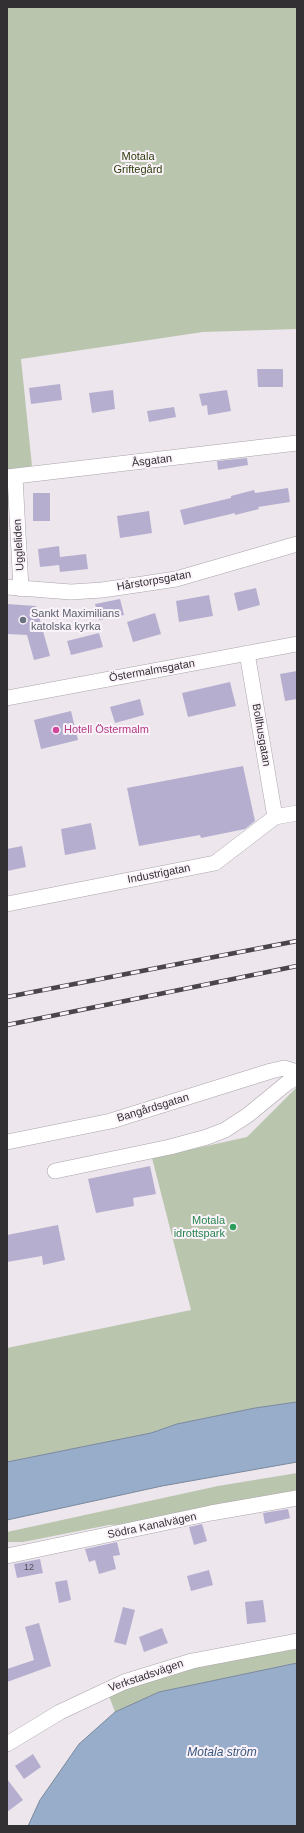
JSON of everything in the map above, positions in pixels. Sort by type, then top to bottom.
[{"type":"street","name":"Åsgatan","points":[[11,477],[297,443]]},
{"type":"street","name":"Uggleliden","points":[[11,477],[14,588]]},
{"type":"street","name":"Hårstorpsgatan","points":[[14,588],[71,592],[102,590],[176,579],[297,544]]},
{"type":"street","name":"Östermalmsgatan","points":[[7,698],[297,644]]},
{"type":"street","name":"Bollhusgatan","points":[[247,653],[275,817]]},
{"type":"street","name":"Industrigatan","points":[[7,904],[215,863],[275,817],[297,813]]},
{"type":"street","name":"Bangårdsgatan","points":[[7,1142],[111,1121],[271,1071],[284,1068],[297,1072]]},
{"type":"street","points":[[55,1171],[170,1147],[207,1137],[225,1130],[248,1116],[287,1083],[297,1077]]},
{"type":"street","name":"Södra Kanalvägen","points":[[7,1556],[211,1513],[297,1498]]},
{"type":"street","name":"Verkstadsvägen","points":[[7,1744],[60,1712],[124,1682],[192,1661],[297,1641]]},
{"type":"green space","name":"Motala Griftegård","points":[[7,7],[297,7],[297,329],[203,332],[21,359],[33,476],[7,478]]},
{"type":"green space","points":[[297,1087],[297,1402],[255,1408],[177,1424],[151,1433],[7,1462],[7,1348],[191,1310],[152,1158],[247,1137]]},
{"type":"green space","points":[[297,1473],[297,1495],[142,1524],[109,1525],[23,1542],[7,1542],[7,1532],[218,1486]]},
{"type":"green space","points":[[297,1649],[297,1663],[159,1692],[115,1712],[109,1696],[152,1679],[206,1664]]},
{"type":"water","points":[[297,1402],[297,1462],[162,1486],[7,1520],[7,1462],[151,1433],[177,1424],[255,1408]]},
{"type":"water","name":"Motala ström","points":[[297,1663],[297,1826],[28,1826],[40,1800],[79,1744],[115,1712],[159,1692]]},
{"type":"building","points":[[257,369],[283,369],[283,387],[258,387]]},
{"type":"building","points":[[60,384],[62,400],[31,404],[29,388]]},
{"type":"building","points":[[113,390],[115,409],[92,413],[89,393]]},
{"type":"building","points":[[227,390],[231,411],[208,415],[207,405],[202,406],[199,394]]},
{"type":"building","points":[[174,407],[176,417],[149,422],[147,411]]},
{"type":"building","points":[[247,458],[248,465],[218,470],[217,461]]},
{"type":"building","points":[[288,488],[290,502],[258,507],[259,509],[235,515],[235,513],[184,525],[180,510],[231,498],[231,496],[254,490],[255,493]]},
{"type":"building","points":[[33,493],[50,493],[50,521],[33,521]]},
{"type":"building","points":[[149,511],[152,533],[120,538],[117,516]]},
{"type":"building","points":[[59,546],[60,557],[86,554],[88,569],[60,572],[59,565],[40,567],[38,549]]},
{"type":"building","points":[[256,588],[260,605],[238,611],[234,593]]},
{"type":"building","points":[[209,595],[213,616],[179,622],[176,601]]},
{"type":"building","points":[[120,599],[124,615],[99,620],[95,604]]},
{"type":"building","name":"Sankt Maximilians katolska kyrka","points":[[7,604],[36,606],[50,656],[34,660],[27,635],[7,634]]},
{"type":"building","points":[[155,613],[161,634],[133,642],[127,622]]},
{"type":"building","points":[[99,633],[103,647],[71,655],[67,641]]},
{"type":"building","points":[[297,671],[297,699],[285,701],[280,674]]},
{"type":"building","points":[[230,682],[236,706],[188,717],[182,693]]},
{"type":"building","points":[[140,699],[144,715],[115,723],[110,707]]},
{"type":"building","name":"Hotell Östermalm","points":[[71,711],[78,740],[41,749],[34,720]]},
{"type":"building","points":[[243,766],[255,821],[245,829],[201,838],[200,835],[139,846],[127,788]]},
{"type":"building","points":[[91,823],[96,849],[65,855],[61,829]]},
{"type":"building","points":[[22,846],[26,867],[7,871],[7,849]]},
{"type":"building","points":[[150,1166],[156,1194],[133,1198],[134,1206],[96,1213],[88,1179]]},
{"type":"building","points":[[58,1225],[65,1260],[43,1265],[42,1256],[7,1262],[7,1235]]},
{"type":"building","points":[[288,1509],[290,1518],[265,1524],[263,1513]]},
{"type":"building","points":[[202,1524],[207,1541],[194,1545],[189,1527]]},
{"type":"building","points":[[117,1542],[120,1555],[113,1556],[116,1569],[99,1574],[95,1560],[89,1562],[85,1549]]},
{"type":"building","points":[[40,1559],[43,1573],[17,1578],[14,1564]]},
{"type":"building","points":[[209,1570],[213,1585],[191,1591],[187,1576]]},
{"type":"building","points":[[67,1580],[71,1600],[59,1603],[55,1582]]},
{"type":"building","points":[[263,1600],[266,1622],[247,1624],[245,1602]]},
{"type":"building","points":[[123,1607],[135,1610],[126,1645],[114,1642]]},
{"type":"building","points":[[39,1623],[51,1666],[7,1682],[7,1669],[34,1660],[25,1627]]},
{"type":"building","points":[[162,1628],[168,1643],[144,1652],[139,1637]]},
{"type":"building","points":[[33,1754],[41,1767],[24,1779],[15,1766]]},
{"type":"building","points":[[7,1779],[23,1800],[7,1812]]},
{"type":"railway","points":[[7,997],[297,941]]},
{"type":"railway","points":[[7,1025],[297,966]]},
{"type":"place","name":"Sankt Maximilians katolska kyrka","points":[[23,620]]},
{"type":"place","name":"Hotell Östermalm","points":[[56,730]]},
{"type":"place","name":"Motala idrottspark","points":[[233,1227]]}]
